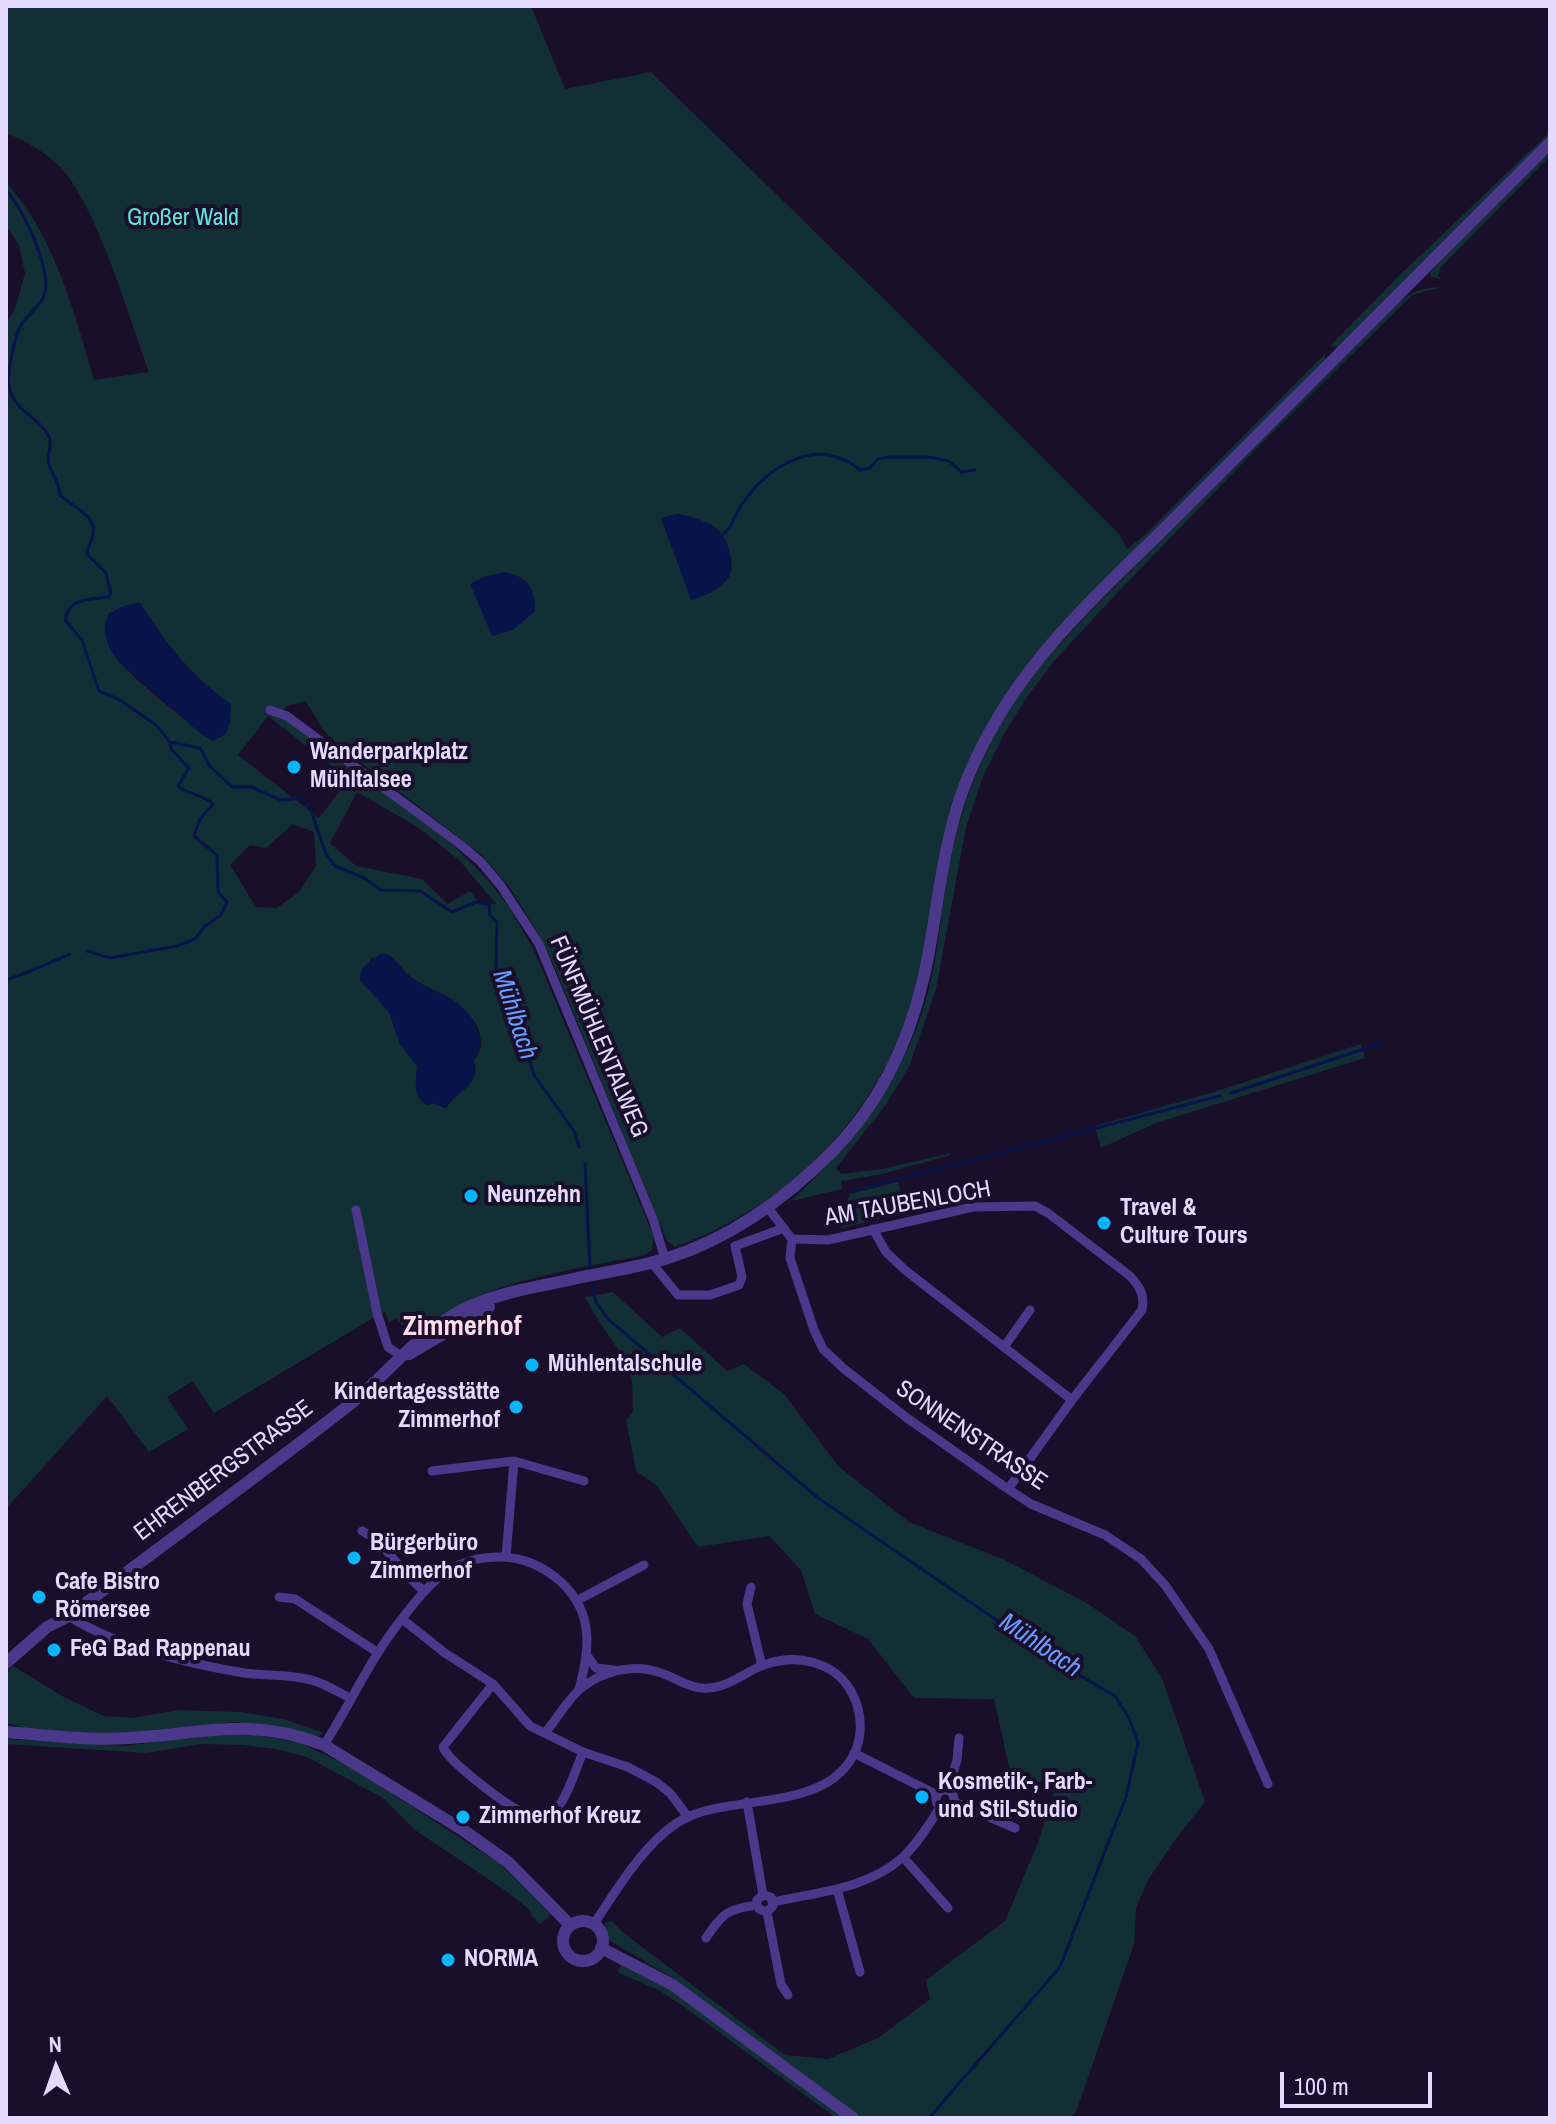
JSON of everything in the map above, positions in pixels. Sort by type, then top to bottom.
[{"type":"street","name":"EHRENBERGSTRASSE","points":[[6,1663],[47,1627],[69,1616],[261,1473],[362,1394],[416,1341],[440,1324],[465,1309],[494,1298],[665,1259],[701,1246],[768,1208],[827,1157],[848,1135],[893,1068],[924,978],[940,874],[961,798],[998,717],[1034,665],[1211,482],[1550,143]]},
{"type":"street","name":"FÜNFMÜHLENTALWEG","points":[[270,710],[287,716],[418,812],[481,862],[501,886],[539,944],[653,1219],[665,1259]]},
{"type":"street","name":"AM TAUBENLOCH","points":[[792,1239],[828,1240],[973,1207],[1035,1206],[1130,1276],[1144,1300],[1142,1310],[1008,1489]]},
{"type":"street","name":"SONNENSTRASSE","points":[[768,1208],[792,1239],[790,1258],[814,1330],[823,1349],[843,1368],[907,1418],[1031,1504],[1105,1535],[1141,1559],[1165,1585],[1209,1649],[1268,1784]]},
{"type":"street","points":[[356,1210],[388,1347],[403,1357]]},
{"type":"street","points":[[651,1262],[678,1295],[710,1295],[739,1285],[742,1277],[735,1246],[784,1228]]},
{"type":"street","points":[[873,1229],[886,1252],[905,1270],[1072,1400]]},
{"type":"street","points":[[1004,1347],[1030,1310]]},
{"type":"street","points":[[506,1557],[514,1461]]},
{"type":"street","points":[[432,1471],[514,1461],[584,1481]]},
{"type":"street","points":[[362,1531],[371,1536],[423,1590]]},
{"type":"street","points":[[324,1745],[377,1652],[423,1590],[445,1572],[467,1560],[506,1557],[544,1568],[578,1600],[586,1625],[588,1657],[579,1689],[545,1733]]},
{"type":"street","points":[[578,1600],[644,1565]]},
{"type":"street","points":[[751,1587],[747,1604],[762,1666]]},
{"type":"street","points":[[279,1597],[295,1599],[377,1652]]},
{"type":"street","points":[[69,1616],[93,1629],[200,1665],[254,1675],[311,1680],[350,1698]]},
{"type":"street","points":[[402,1619],[445,1653],[493,1684],[530,1726],[656,1782],[670,1793],[688,1817]]},
{"type":"street","points":[[588,1657],[596,1668],[644,1669],[705,1689],[719,1687],[782,1660],[810,1661],[829,1668],[843,1681],[855,1699],[860,1721],[854,1753],[837,1775],[802,1794],[747,1802],[688,1817],[654,1842],[594,1924]]},
{"type":"street","points":[[579,1689],[614,1670]]},
{"type":"street","points":[[493,1684],[443,1747],[447,1756],[489,1790],[524,1813],[544,1816],[558,1808],[583,1752]]},
{"type":"street","points":[[6,1730],[88,1738],[130,1738],[231,1727],[280,1732],[324,1745],[463,1830],[508,1862],[570,1925]]},
{"type":"street","points":[[948,1790],[957,1760],[959,1738]]},
{"type":"street","points":[[854,1753],[937,1795]]},
{"type":"street","points":[[937,1795],[942,1790],[948,1790],[954,1796],[954,1802]]},
{"type":"street","points":[[937,1795],[941,1806],[948,1807],[954,1802]]},
{"type":"street","points":[[747,1802],[763,1895]]},
{"type":"street","points":[[954,1802],[1015,1828]]},
{"type":"street","points":[[773,1902],[837,1889],[863,1880],[903,1857],[941,1806]]},
{"type":"street","points":[[903,1857],[948,1908]]},
{"type":"street","points":[[837,1889],[860,1972]]},
{"type":"street","points":[[763,1895],[771,1897],[773,1902],[767,1912]]},
{"type":"street","points":[[763,1895],[757,1900],[757,1905],[767,1912]]},
{"type":"street","points":[[706,1938],[732,1908],[757,1905]]},
{"type":"street","points":[[767,1912],[781,1984],[788,1995]]},
{"type":"street","points":[[582,1921],[594,1924],[602,1934],[601,1948],[590,1959],[573,1958],[563,1943],[570,1925],[582,1921]]},
{"type":"street","points":[[601,1948],[673,1985],[853,2118]]},
{"type":"green space","name":"Großer Wald","points":[[6,6],[531,6],[565,89],[651,72],[1119,534],[1127,549],[1146,534],[1325,354],[1325,359],[1031,659],[990,719],[943,838],[922,963],[904,1026],[884,1069],[860,1108],[797,1177],[759,1205],[719,1228],[675,1247],[667,1241],[552,961],[510,888],[482,855],[343,749],[323,730],[306,701],[289,705],[280,712],[453,845],[507,904],[534,950],[654,1237],[652,1250],[645,1255],[554,1273],[492,1291],[463,1303],[413,1336],[396,1318],[389,1323],[385,1311],[214,1413],[192,1381],[167,1397],[188,1429],[149,1452],[107,1396],[6,1509],[6,324],[16,306],[25,273],[19,245],[6,226],[6,181],[32,217],[54,259],[94,380],[149,372],[105,248],[83,200],[57,164],[41,151],[6,133]],"holes":[[[678,514],[722,586],[692,600],[661,518]],[[140,603],[180,658],[230,704],[230,723],[213,741],[200,733],[118,660],[111,650],[106,625],[109,613]],[[268,716],[349,779],[319,818],[238,755]],[[357,792],[419,828],[460,861],[496,904],[481,905],[470,891],[448,904],[422,879],[356,866],[330,843]],[[293,824],[314,832],[316,866],[299,892],[277,908],[256,907],[230,865],[250,845],[266,848]],[[388,955],[410,976],[456,1004],[475,1022],[481,1048],[474,1061],[469,1086],[456,1094],[446,1108],[433,1103],[428,1105],[420,1098],[416,1088],[417,1066],[400,1044],[389,1012],[360,980],[371,958]]]},
{"type":"green space","points":[[1550,132],[1550,136],[1340,347],[1330,346],[1403,272]]},
{"type":"green space","points":[[1550,151],[1550,156],[1441,267],[1438,276],[1442,279],[1431,277],[1430,273],[1440,261]]},
{"type":"green space","points":[[1442,287],[1412,295],[1260,445],[1054,661],[1005,732],[982,779],[966,827],[936,989],[909,1067],[885,1106],[836,1168],[841,1174],[951,1155],[882,1174],[841,1181],[842,1189],[791,1201],[858,1129],[894,1077],[908,1048],[930,985],[950,860],[964,807],[992,740],[1024,689],[1083,620],[1399,302],[1419,290]]},
{"type":"green space","points":[[1361,1044],[1365,1058],[1156,1123],[1101,1148],[1095,1126],[1214,1092]]},
{"type":"green space","points":[[898,1182],[905,1213],[842,1228],[837,1225],[850,1194]]},
{"type":"green space","points":[[613,1292],[662,1337],[680,1328],[727,1371],[744,1364],[784,1394],[839,1467],[909,1522],[1005,1560],[1088,1604],[1135,1636],[1162,1678],[1205,1802],[1148,1880],[1136,1908],[1134,1944],[1076,2112],[1070,2118],[861,2118],[678,1981],[607,1939],[605,1923],[612,1921],[785,2055],[828,2059],[878,2038],[930,1999],[926,1980],[1005,1921],[1038,1843],[1054,1792],[1011,1776],[994,1699],[914,1698],[868,1639],[815,1614],[801,1570],[769,1536],[698,1547],[656,1485],[636,1471],[626,1420],[633,1412],[630,1374],[585,1297]]},
{"type":"green space","points":[[13,1666],[62,1696],[104,1716],[132,1718],[180,1710],[240,1712],[284,1719],[324,1733],[317,1737],[274,1725],[234,1722],[105,1735],[25,1728],[6,1723],[6,1673]]},
{"type":"green space","points":[[246,1733],[301,1743],[354,1769],[502,1865],[551,1915],[540,1924],[529,1909],[506,1891],[415,1830],[383,1798],[307,1757],[243,1745],[201,1744],[147,1753],[6,1744],[6,1739],[125,1746]]},
{"type":"green space","points":[[621,1965],[656,1979],[846,2118],[836,2118],[660,1991],[617,1972]]},
{"type":"shaded area","points":[[678,514],[706,522],[720,532],[731,559],[730,574],[722,585],[691,600],[661,518]]},
{"type":"shaded area","points":[[505,572],[529,584],[534,595],[535,611],[513,630],[492,636],[470,584],[483,577]]},
{"type":"shaded area","points":[[140,603],[180,658],[231,704],[226,734],[213,741],[200,733],[116,658],[106,637],[107,620],[118,609]]},
{"type":"shaded area","points":[[381,953],[394,960],[410,977],[460,1005],[475,1024],[479,1046],[474,1061],[475,1076],[446,1108],[433,1103],[428,1105],[419,1098],[417,1066],[400,1044],[389,1012],[360,980],[364,967]]},
{"type":"waterway","name":"Mühlbach","points":[[6,190],[35,242],[46,285],[42,300],[19,330],[10,363],[9,385],[15,401],[49,437],[48,461],[60,495],[87,516],[93,527],[87,554],[106,573],[111,594],[75,603],[65,620],[82,640],[99,691],[120,700],[156,725],[170,742],[200,748],[209,765],[232,787],[251,787],[281,800],[301,798],[309,805],[326,854],[335,866],[364,878],[381,890],[420,891],[452,912],[476,902],[489,905],[490,915],[497,922],[496,968],[507,992],[516,1032],[525,1046],[534,1075],[574,1131],[579,1147]]},
{"type":"waterway","points":[[723,535],[754,489],[781,466],[796,459],[828,455],[860,470],[870,468],[878,459],[928,457],[949,461],[961,472],[975,470]]},
{"type":"waterway","points":[[87,951],[110,958],[177,946],[195,939],[205,926],[221,915],[227,902],[218,892],[217,855],[194,836],[200,819],[213,804],[178,786],[189,768],[171,749],[170,742]]},
{"type":"waterway","points":[[6,980],[70,954]]},
{"type":"waterway","points":[[1231,1093],[1382,1043]]},
{"type":"waterway","points":[[852,1191],[1220,1096]]},
{"type":"waterway","name":"Mühlbach","points":[[585,1164],[590,1268]]},
{"type":"waterway","name":"Mühlbach","points":[[592,1285],[596,1302],[608,1319],[818,1498],[1062,1665],[1115,1696],[1129,1718],[1138,1743],[1126,1797],[1060,1967],[929,2118]]},
{"type":"place","name":"Wanderparkplatz Mühltalsee","points":[[294,767]]},
{"type":"place","name":"Neunzehn","points":[[471,1196]]},
{"type":"place","name":"Travel & Culture Tours","points":[[1104,1223]]},
{"type":"place","name":"Mühlentalschule","points":[[532,1365]]},
{"type":"place","name":"Kindertagesstätte Zimmerhof","points":[[516,1407]]},
{"type":"place","name":"Bürgerbüro Zimmerhof","points":[[354,1558]]},
{"type":"place","name":"Cafe Bistro Römersee","points":[[39,1597]]},
{"type":"place","name":"FeG Bad Rappenau","points":[[54,1650]]},
{"type":"place","name":"Kosmetik-, Farb- und Stil-Studio","points":[[922,1797]]},
{"type":"place","name":"Zimmerhof Kreuz","points":[[463,1817]]},
{"type":"place","name":"NORMA","points":[[448,1960]]},
{"type":"district","name":"Zimmerhof","points":[[462,1327]]}]
